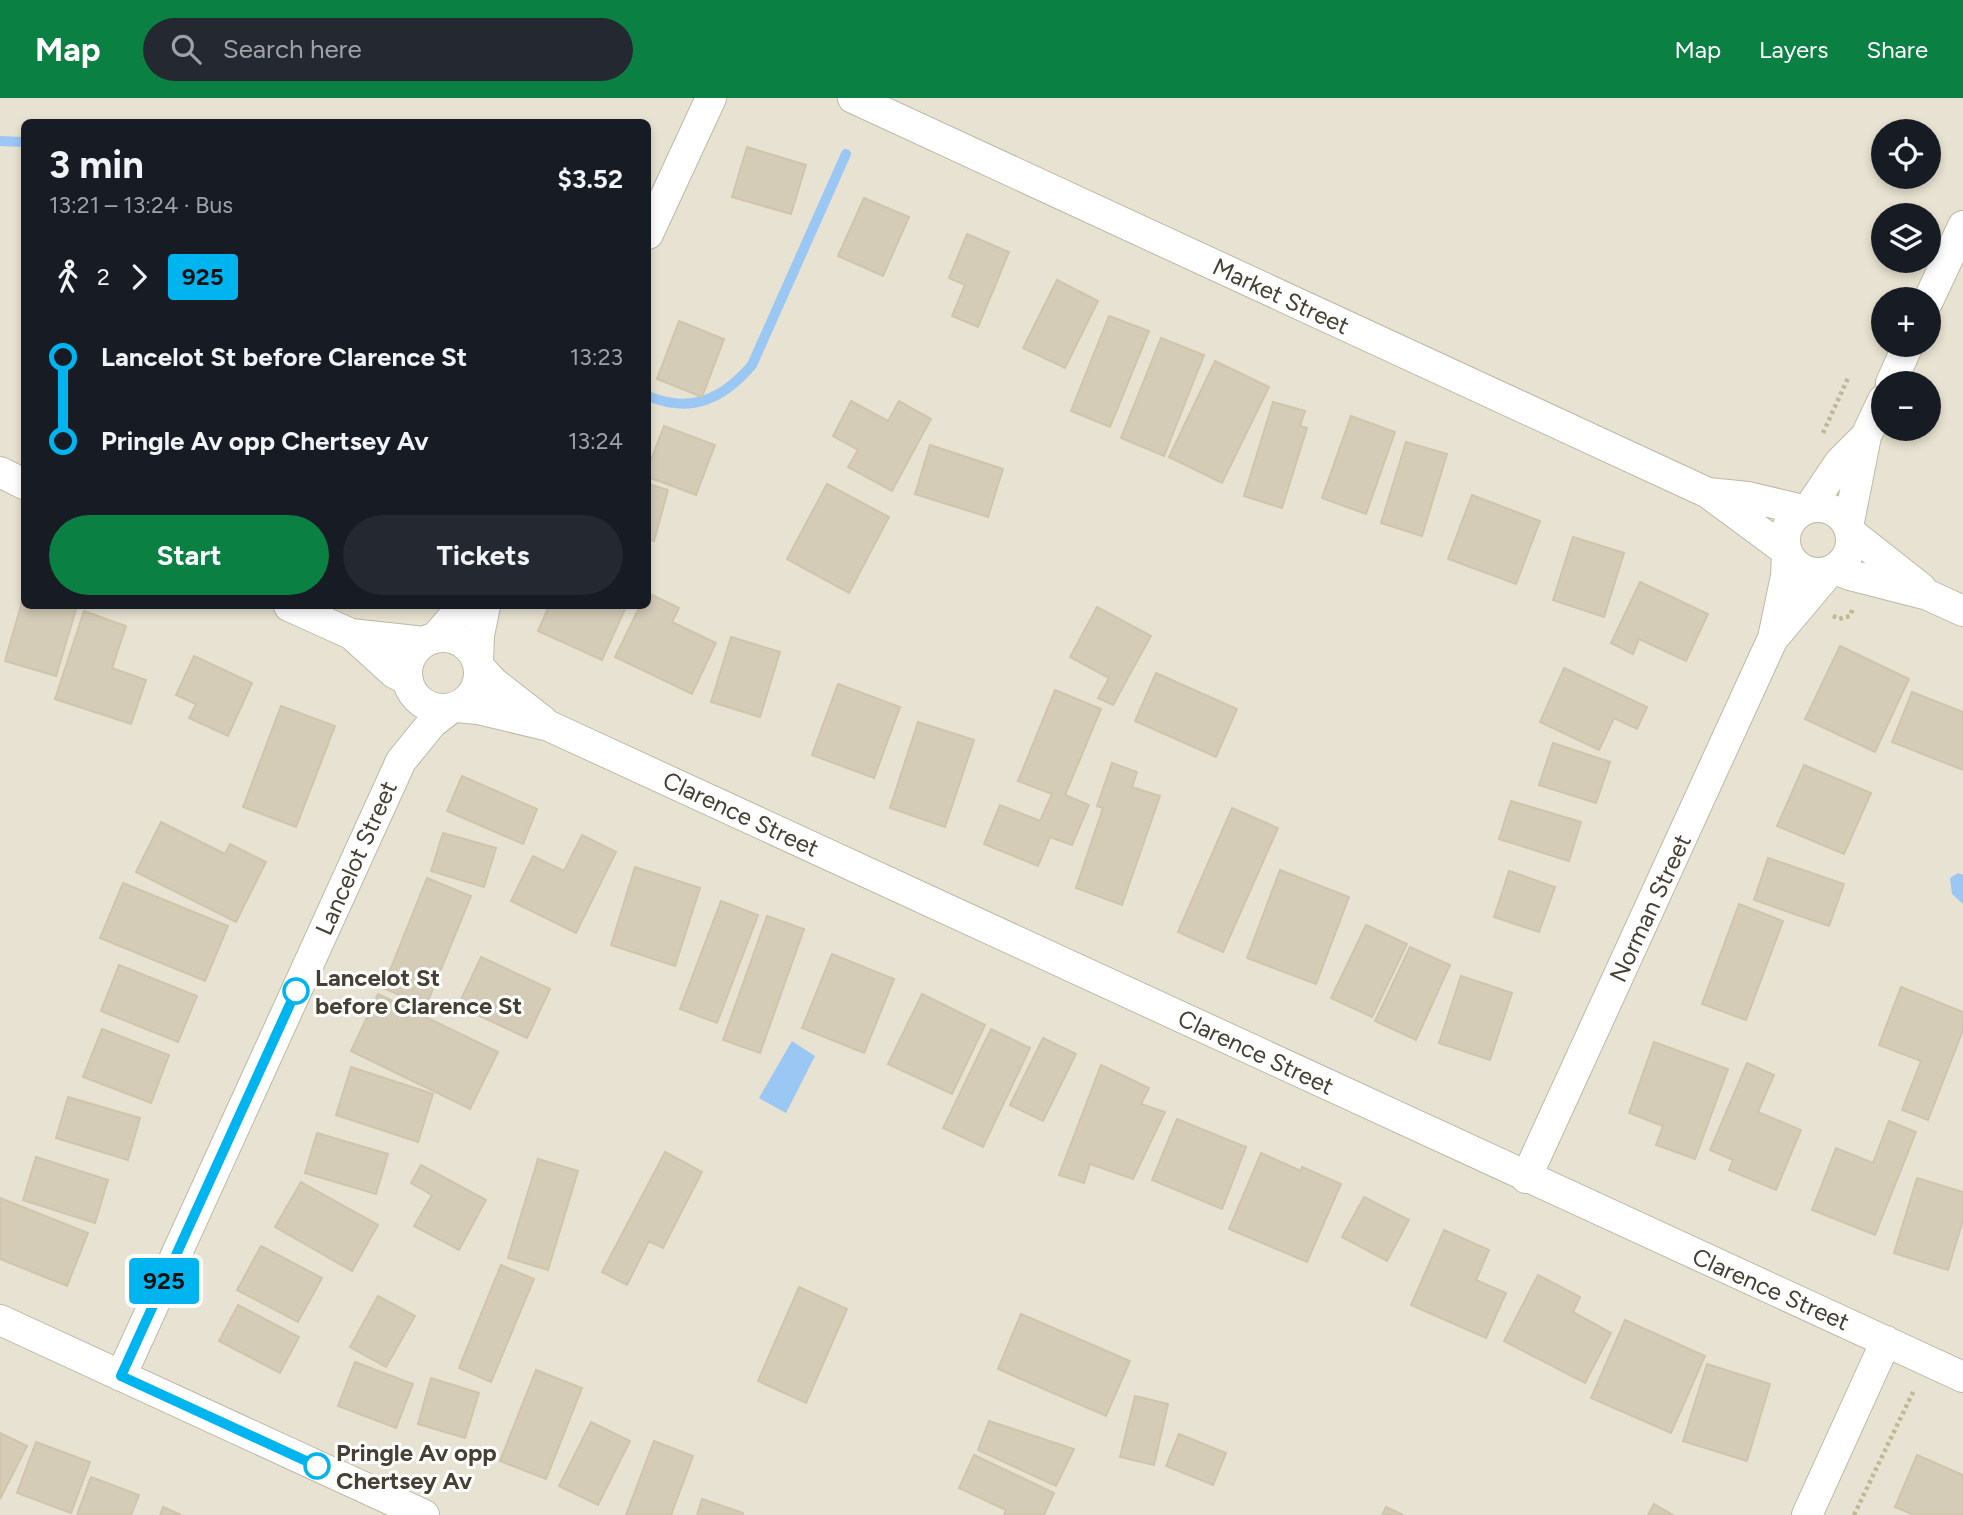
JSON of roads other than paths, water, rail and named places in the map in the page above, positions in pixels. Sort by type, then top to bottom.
[{"type":"street","points":[[651,227],[712,98]]},
{"type":"street","name":"Market Street","points":[[853,98],[1707,493],[1786,552]]},
{"type":"street","points":[[1935,287],[1963,226]]},
{"type":"street","points":[[1866,436],[1840,462],[1806,509],[1787,526],[1784,538],[1786,552],[1795,565],[1805,571],[1817,574],[1832,570],[1847,556],[1851,544],[1849,529],[1866,436],[1871,425]]},
{"type":"street","points":[[0,472],[21,482]]},
{"type":"street","name":"Market Street","points":[[1707,493],[1748,497],[1806,509]]},
{"type":"street","points":[[1806,509],[1820,507],[1841,516],[1849,529],[1928,595]]},
{"type":"street","name":"Norman Street","points":[[1527,1178],[1773,638],[1786,576],[1786,552]]},
{"type":"street","points":[[1832,570],[1928,595],[1963,611]]},
{"type":"street","name":"Norman Street","points":[[1773,638],[1832,570]]},
{"type":"street","points":[[296,609],[351,634],[408,683],[416,697],[425,705],[437,709],[453,708],[467,701],[475,691],[479,680],[479,635],[484,609]]},
{"type":"street","points":[[408,683],[411,656],[460,609]]},
{"type":"street","points":[[351,634],[429,640],[447,637],[459,640],[473,651],[479,665]]},
{"type":"street","name":"Clarence Street","points":[[479,665],[493,682],[549,726]]},
{"type":"street","name":"Lancelot Street","points":[[401,761],[408,683]]},
{"type":"street","name":"Clarence Street","points":[[453,708],[478,709],[549,726],[1963,1377]]},
{"type":"street","name":"Lancelot Street","points":[[121,1376],[401,761],[432,723],[453,708]]},
{"type":"street","points":[[0,1320],[424,1515]]},
{"type":"street","points":[[1807,1515],[1886,1341]]},
{"type":"water","points":[[1958,873],[1963,875],[1963,904],[1952,894],[1950,878]]},
{"type":"water","points":[[792,1041],[815,1056],[786,1113],[759,1098]]},
{"type":"waterway","points":[[0,141],[21,142]]},
{"type":"waterway","points":[[651,397],[678,404],[705,400],[730,387],[752,365],[846,154]]},
{"type":"place","name":"Lancelot St before Clarence St","points":[[296,991]]},
{"type":"place","name":"Pringle Av opp Chertsey Av","points":[[317,1466]]}]
